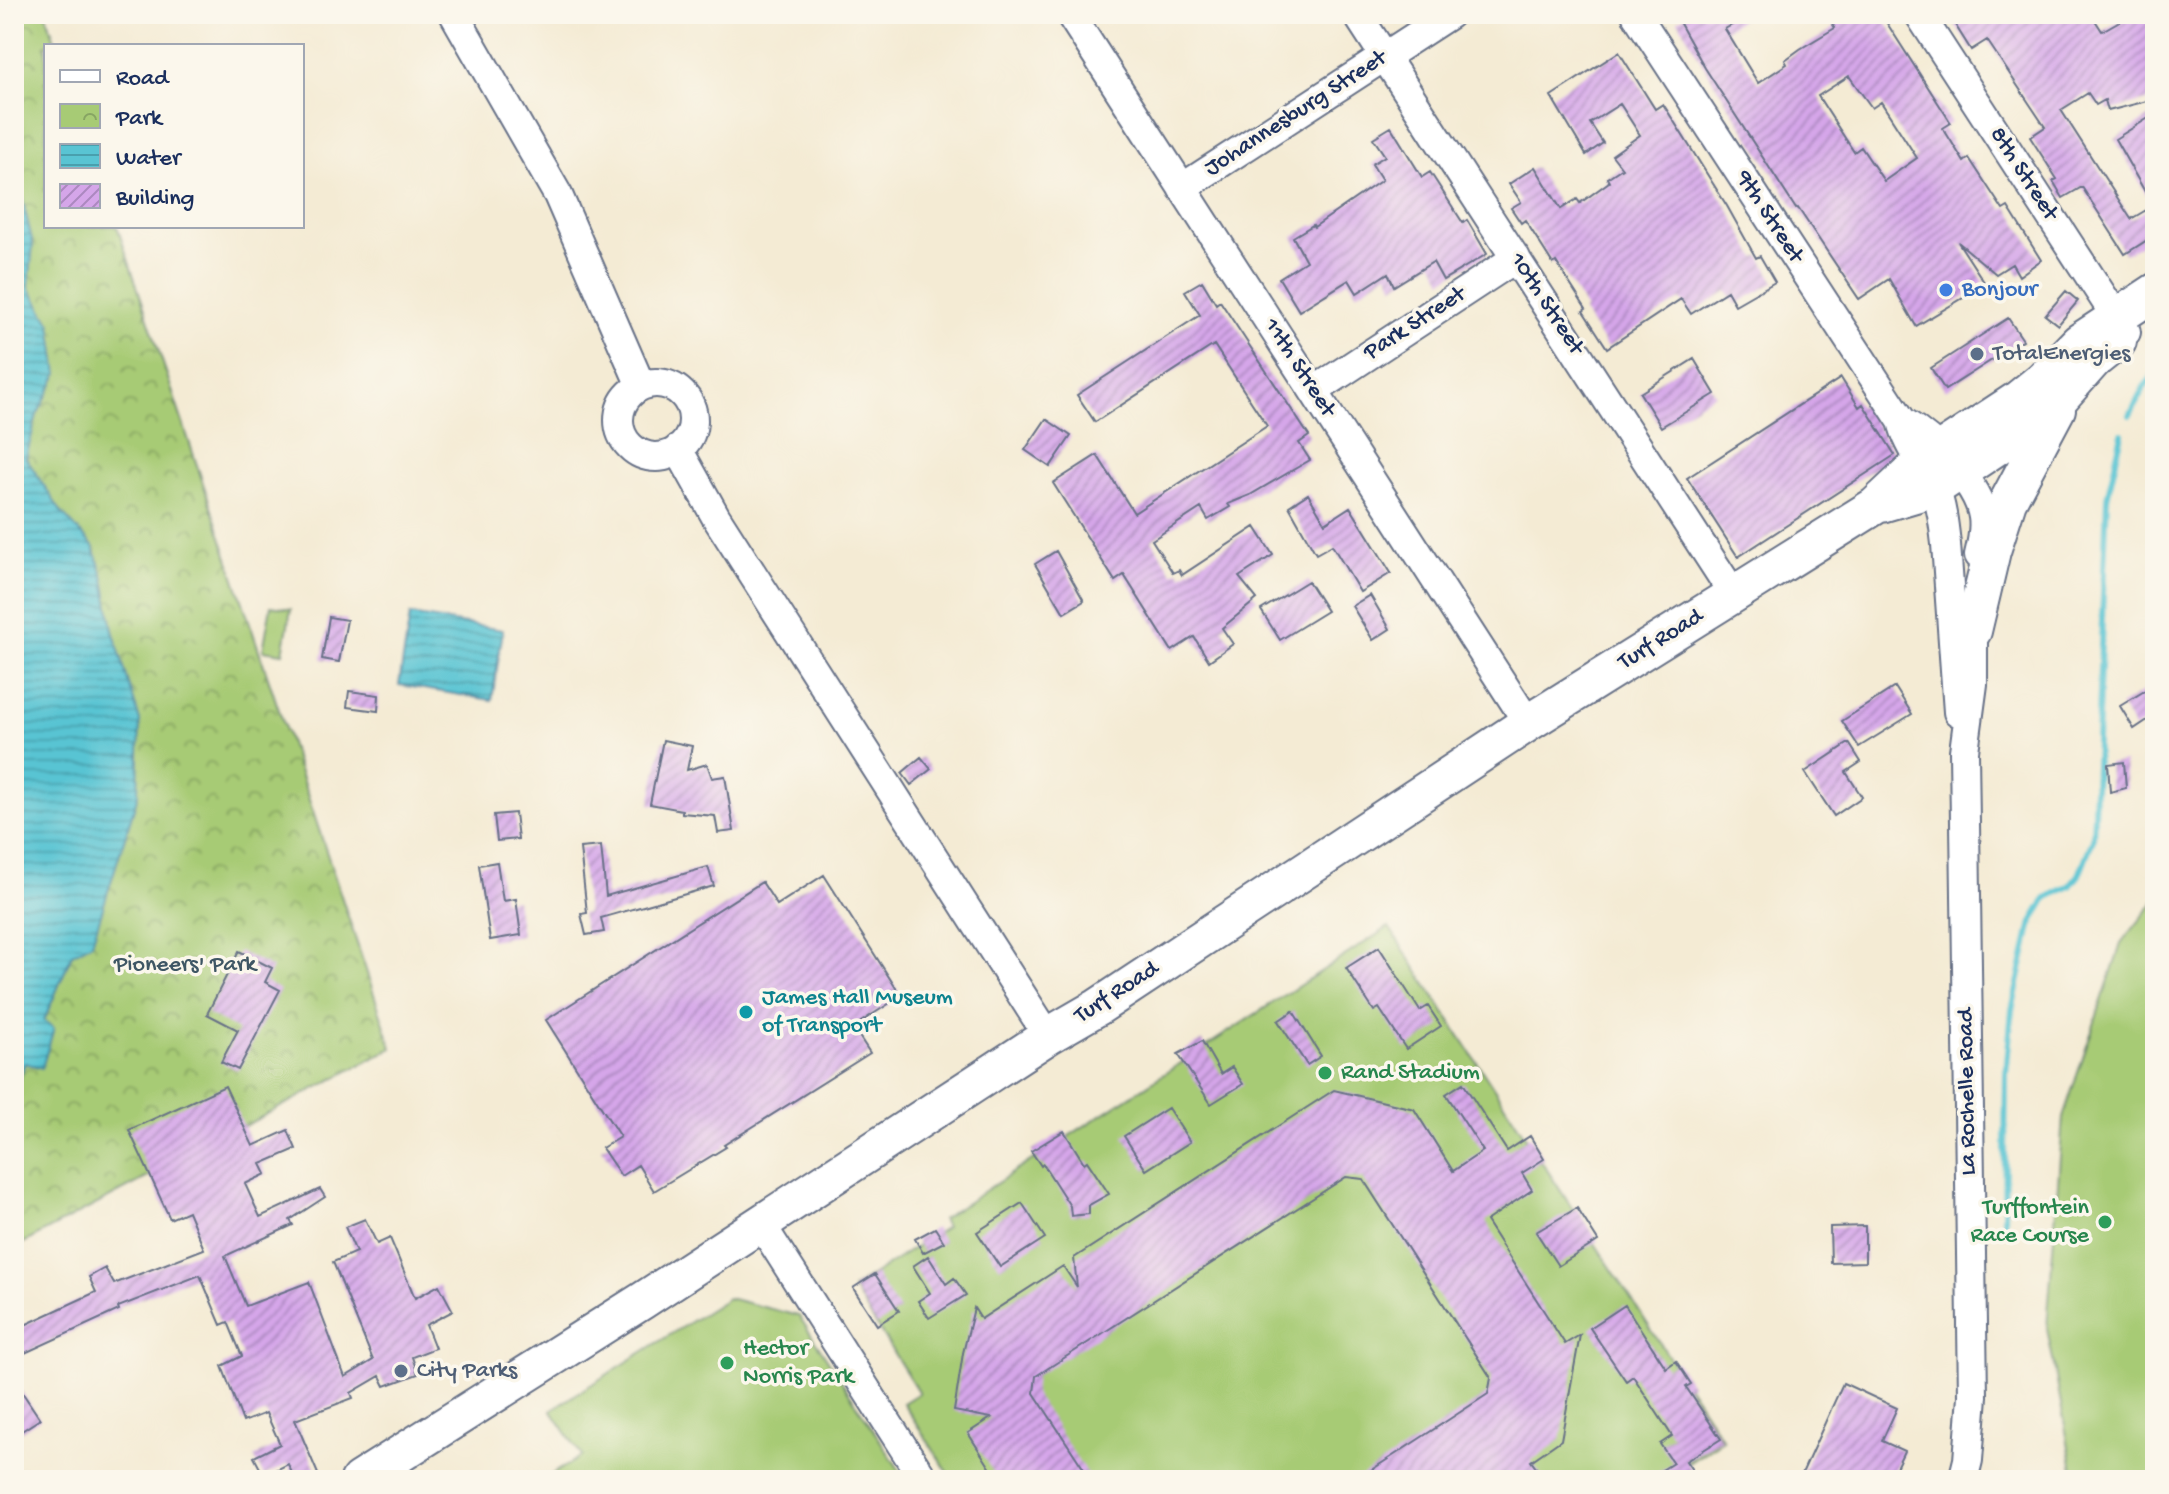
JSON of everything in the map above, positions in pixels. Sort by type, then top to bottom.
[{"type":"main road","name":"Turf Road","points":[[359,1480],[761,1224],[1048,1036],[1098,1007],[1528,723],[1875,506],[1939,468],[2023,429],[2062,396],[2133,321],[2155,292]]},
{"type":"main road","name":"Turf Road","points":[[1939,468],[2043,379],[2079,342],[2133,321]]},
{"type":"main road","points":[[1973,631],[1992,551],[2008,501],[2062,396]]},
{"type":"street","points":[[454,14],[558,195],[641,386]]},
{"type":"street","name":"11th Street","points":[[1070,14],[1528,723]]},
{"type":"street","name":"10th Street","points":[[1357,14],[1734,595]]},
{"type":"street","name":"Johannesburg Street","points":[[1182,188],[1450,14]]},
{"type":"street","name":"9th Street","points":[[1636,14],[1902,421],[1906,436],[1939,468]]},
{"type":"street","name":"8th Street","points":[[1919,14],[2133,321]]},
{"type":"street","name":"Park Street","points":[[1314,391],[1516,258]]},
{"type":"street","points":[[662,383],[680,392],[687,400],[693,421],[691,432],[678,449],[669,454],[649,456],[640,453],[625,439],[619,419],[621,409],[625,399],[641,386],[662,383]]},
{"type":"street","points":[[678,449],[716,517],[1048,1036]]},
{"type":"street","name":"La Rochelle Road","points":[[1939,468],[1980,503],[1983,517],[1982,543],[1975,577],[1973,684],[1964,751]]},
{"type":"street","name":"La Rochelle Road","points":[[1939,468],[1955,695],[1964,751],[1973,1396],[1968,1460],[1963,1480]]},
{"type":"street","points":[[761,1224],[924,1480]]},
{"type":"green space","name":"Pioneers' Park","points":[[14,14],[46,14],[56,44],[44,44],[44,228],[118,228],[392,1048],[14,1248]]},
{"type":"green space","points":[[271,606],[291,609],[283,653],[263,650]]},
{"type":"green space","name":"Turffontein Race Course","points":[[2155,901],[2155,1480],[2075,1480],[2047,1328],[2063,1117],[2121,944]]},
{"type":"green space","name":"Rand Stadium","points":[[1389,927],[1723,1440],[1662,1480],[953,1480],[903,1403],[919,1393],[853,1288],[946,1227],[942,1219]]},
{"type":"green space","name":"Hector Norris Park","points":[[728,1298],[799,1316],[906,1480],[543,1480],[582,1456],[551,1410]]},
{"type":"water","points":[[14,164],[33,244],[29,287],[51,324],[58,374],[37,415],[26,458],[62,513],[93,546],[104,578],[113,630],[140,721],[138,795],[92,943],[72,954],[44,1021],[54,1028],[42,1068],[25,1063],[14,1094]]},
{"type":"water","points":[[410,615],[503,630],[492,700],[399,685]]},
{"type":"building","points":[[1688,14],[1751,14],[1725,29],[1758,83],[1787,64],[1785,60],[1800,49],[1835,28],[1826,14],[1881,14],[1951,123],[1943,128],[1964,162],[1969,158],[2003,210],[2008,207],[2041,260],[2019,276],[2012,264],[1996,274],[1958,242],[1984,282],[1977,286],[1978,289],[1916,326],[1889,279],[1859,299],[1796,209],[1705,68],[1678,20]],"holes":[[[1849,76],[1872,108],[1881,102],[1917,158],[1884,181],[1861,147],[1854,152],[1818,96]]]},
{"type":"building","points":[[1968,14],[2022,14],[2026,20],[2036,14],[2091,14],[2102,31],[2132,14],[2155,14],[2155,99],[2108,111],[2105,100],[2096,105],[2088,93],[2061,110],[2131,219],[2153,206],[2115,139],[2155,114],[2155,235],[2125,254],[2082,187],[2063,198],[2053,181],[2057,179],[2030,137],[2045,127],[1987,40],[1971,50],[1954,23]]},
{"type":"building","points":[[1619,52],[1655,109],[1663,104],[1756,258],[1760,256],[1775,282],[1735,305],[1727,291],[1691,314],[1681,299],[1607,348],[1556,262],[1553,264],[1525,220],[1521,223],[1511,208],[1521,202],[1509,184],[1535,167],[1561,209],[1577,199],[1580,203],[1609,182],[1607,178],[1622,168],[1612,155],[1640,135],[1620,104],[1590,123],[1603,143],[1586,155],[1551,96]]},
{"type":"building","points":[[1391,127],[1422,177],[1430,172],[1463,223],[1467,220],[1487,254],[1443,280],[1433,262],[1394,286],[1388,273],[1357,293],[1349,280],[1299,311],[1279,278],[1306,261],[1293,237],[1314,227],[1382,180],[1372,164],[1385,156],[1373,138]]},
{"type":"building","points":[[1202,281],[1216,304],[1220,301],[1309,436],[1299,443],[1310,460],[1250,495],[1228,504],[1230,507],[1208,520],[1201,508],[1152,540],[1173,573],[1179,570],[1182,575],[1255,527],[1273,555],[1239,577],[1257,599],[1222,628],[1233,644],[1209,661],[1194,637],[1172,651],[1124,575],[1115,581],[1053,483],[1097,455],[1134,513],[1267,426],[1214,345],[1095,422],[1077,395],[1200,315],[1185,291]]},
{"type":"building","points":[[2066,291],[2078,301],[2058,325],[2045,315]]},
{"type":"building","points":[[2008,318],[2023,340],[1945,390],[1931,368]]},
{"type":"building","points":[[1694,359],[1715,394],[1661,427],[1640,393]]},
{"type":"building","points":[[1841,378],[1859,407],[1863,404],[1895,455],[1738,557],[1687,478]]},
{"type":"building","points":[[1046,419],[1071,436],[1050,467],[1025,450]]},
{"type":"building","points":[[1308,494],[1325,523],[1350,507],[1391,573],[1360,592],[1332,545],[1316,554],[1289,506]]},
{"type":"building","points":[[1056,551],[1084,601],[1064,613],[1035,564]]},
{"type":"building","points":[[1308,581],[1327,611],[1280,640],[1261,610]]},
{"type":"building","points":[[1370,595],[1390,629],[1373,640],[1352,606]]},
{"type":"building","points":[[329,617],[347,620],[339,662],[322,659]]},
{"type":"building","points":[[1895,687],[1912,714],[1859,747],[1842,721]]},
{"type":"building","points":[[2146,690],[2155,704],[2155,715],[2134,729],[2120,706]]},
{"type":"building","points":[[349,691],[379,695],[378,711],[347,707]]},
{"type":"building","points":[[663,740],[692,746],[687,770],[707,764],[712,778],[725,776],[734,831],[718,833],[715,816],[682,813],[682,810],[650,804]]},
{"type":"building","points":[[1849,743],[1861,762],[1846,772],[1862,797],[1834,816],[1805,772]]},
{"type":"building","points":[[921,757],[931,769],[911,785],[902,773]]},
{"type":"building","points":[[2124,762],[2126,788],[2110,792],[2108,764]]},
{"type":"building","points":[[515,813],[518,839],[497,841],[494,815]]},
{"type":"building","points":[[601,846],[606,896],[708,867],[714,886],[601,918],[604,932],[586,935],[581,914],[587,913],[580,848]]},
{"type":"building","points":[[497,862],[503,901],[516,899],[521,935],[490,940],[479,865]]},
{"type":"building","points":[[824,875],[901,996],[853,1027],[870,1053],[654,1191],[638,1165],[621,1176],[602,1148],[620,1137],[546,1020],[762,882],[777,905]]},
{"type":"building","points":[[1379,947],[1420,1011],[1428,1006],[1441,1026],[1406,1049],[1379,1008],[1374,1011],[1346,968]]},
{"type":"building","points":[[239,951],[272,968],[265,982],[280,990],[238,1070],[221,1062],[238,1030],[207,1014]]},
{"type":"building","points":[[1293,1011],[1321,1056],[1307,1065],[1278,1021]]},
{"type":"building","points":[[1202,1041],[1221,1074],[1232,1067],[1243,1084],[1211,1104],[1178,1054]]},
{"type":"building","points":[[1463,1083],[1507,1151],[1530,1136],[1544,1159],[1522,1173],[1532,1190],[1486,1221],[1565,1344],[1580,1335],[1561,1440],[1531,1461],[1545,1480],[1356,1480],[1488,1394],[1491,1378],[1363,1179],[1346,1177],[1036,1376],[1034,1393],[1091,1480],[998,1480],[968,1433],[991,1418],[954,1411],[974,1308],[981,1319],[1063,1266],[1077,1287],[1074,1258],[1334,1090],[1414,1109],[1453,1171],[1483,1151],[1446,1094]]},
{"type":"building","points":[[225,1086],[253,1146],[288,1130],[296,1149],[261,1164],[266,1174],[245,1184],[260,1217],[320,1189],[325,1197],[290,1220],[293,1225],[225,1256],[246,1306],[309,1282],[345,1377],[373,1360],[333,1262],[356,1252],[345,1227],[365,1219],[377,1244],[390,1238],[415,1298],[439,1285],[453,1311],[426,1325],[435,1348],[412,1357],[418,1374],[385,1386],[380,1376],[351,1393],[353,1398],[295,1420],[318,1474],[304,1480],[295,1480],[288,1464],[264,1476],[254,1457],[280,1444],[266,1413],[243,1422],[222,1366],[242,1356],[228,1322],[221,1325],[200,1275],[118,1307],[119,1310],[14,1358],[14,1330],[96,1292],[89,1277],[105,1268],[114,1284],[204,1249],[188,1211],[170,1219],[129,1130]]},
{"type":"building","points":[[1168,1108],[1190,1142],[1146,1170],[1124,1136]]},
{"type":"building","points":[[1064,1131],[1109,1194],[1089,1205],[1089,1214],[1071,1216],[1070,1206],[1031,1151]]},
{"type":"building","points":[[1022,1203],[1045,1238],[1000,1267],[977,1232]]},
{"type":"building","points":[[1577,1208],[1598,1241],[1558,1266],[1536,1232]]},
{"type":"building","points":[[1865,1226],[1865,1262],[1831,1263],[1830,1227]]},
{"type":"building","points":[[935,1228],[944,1242],[923,1253],[915,1239]]},
{"type":"building","points":[[928,1256],[946,1284],[954,1278],[966,1295],[929,1318],[918,1301],[930,1293],[913,1266]]},
{"type":"building","points":[[875,1274],[899,1311],[877,1325],[853,1288]]},
{"type":"building","points":[[1625,1305],[1666,1368],[1676,1361],[1691,1384],[1686,1387],[1721,1439],[1686,1461],[1692,1470],[1677,1480],[1646,1480],[1673,1463],[1660,1444],[1672,1436],[1633,1376],[1626,1381],[1590,1328]]},
{"type":"building","points":[[14,1380],[40,1419],[14,1436]]},
{"type":"building","points":[[1843,1383],[1897,1408],[1882,1441],[1904,1451],[1890,1480],[1799,1480]]},
{"type":"waterway","points":[[2130,415],[2144,387],[2155,374]]},
{"type":"waterway","points":[[2004,1228],[2006,1074],[2012,1010],[2032,922],[2046,898],[2070,886],[2079,875],[2093,839],[2107,498],[2122,434]]},
{"type":"place","name":"Bonjour","points":[[1946,290]]},
{"type":"place","name":"TotalEnergies","points":[[1977,354]]},
{"type":"place","name":"James Hall Museum of Transport","points":[[746,1012]]},
{"type":"place","name":"Rand Stadium","points":[[1325,1073]]},
{"type":"place","name":"Turffontein Race Course","points":[[2105,1222]]},
{"type":"place","name":"Hector Norris Park","points":[[727,1363]]},
{"type":"place","name":"City Parks","points":[[401,1371]]}]
